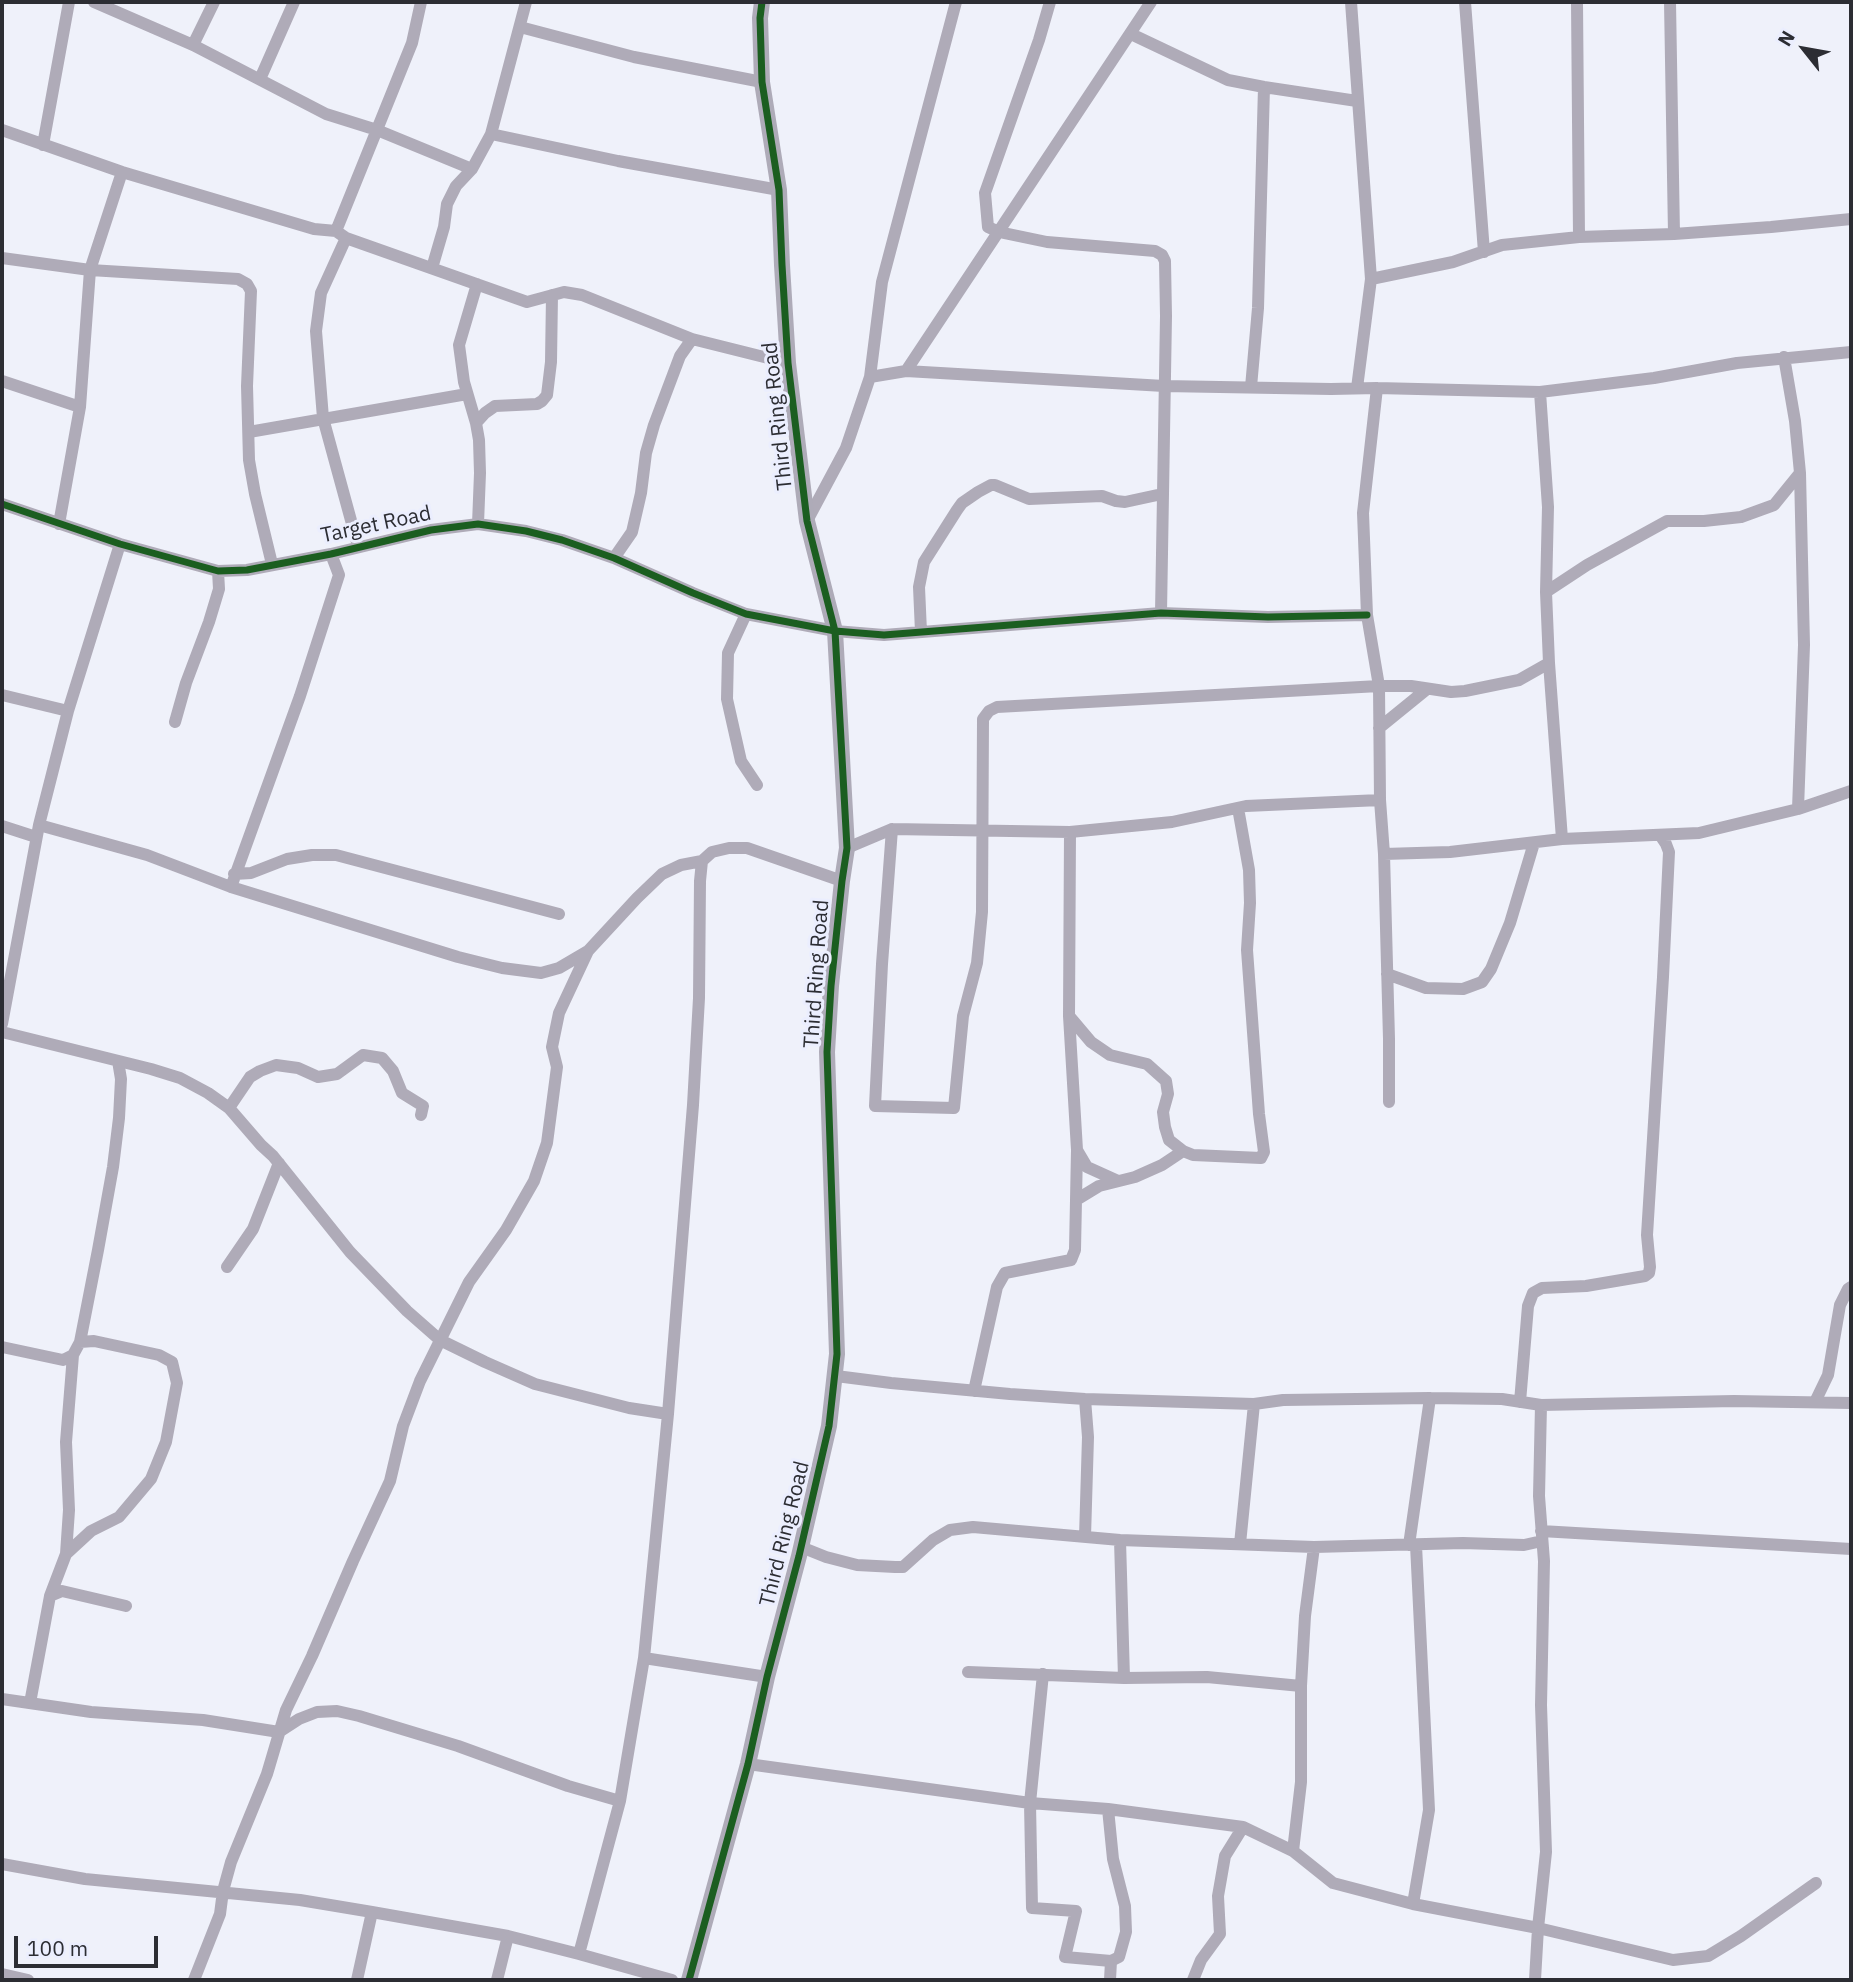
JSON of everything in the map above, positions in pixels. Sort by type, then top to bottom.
[{"type":"street","points":[[43,145],[69,2]]},
{"type":"street","points":[[94,2],[193,45],[326,114],[377,130],[472,169]]},
{"type":"street","points":[[193,45],[214,2]]},
{"type":"street","points":[[260,79],[294,2]]},
{"type":"street","points":[[358,546],[323,418],[316,331],[321,293],[377,130],[412,43],[421,2]]},
{"type":"street","points":[[432,268],[444,227],[447,204],[456,186],[472,169],[491,134],[526,2]]},
{"type":"street","name":"Third Ring Road","points":[[689,1980],[748,1764],[767,1677],[801,1547],[829,1426],[837,1354],[827,1052],[831,986],[847,848],[835,631],[807,521],[788,363],[779,190],[762,82],[762,2]]},
{"type":"street","points":[[807,521],[846,448],[870,377],[882,282],[956,2]]},
{"type":"street","points":[[1050,2],[985,193],[988,227],[999,232],[1047,242],[1155,251],[1162,255],[1165,261],[1161,613]]},
{"type":"street","points":[[906,371],[1151,2]]},
{"type":"street","points":[[1350,2],[1371,279],[1357,388]]},
{"type":"street","points":[[1465,2],[1484,252]]},
{"type":"street","points":[[1577,2],[1579,237]]},
{"type":"street","points":[[1670,2],[1674,234]]},
{"type":"street","points":[[520,27],[634,57],[762,82]]},
{"type":"street","points":[[1131,34],[1227,80],[1357,101]]},
{"type":"street","points":[[1251,387],[1258,308],[1264,87]]},
{"type":"street","points":[[2,130],[122,172],[341,235],[527,302],[564,292],[582,295],[692,339],[788,363]]},
{"type":"street","points":[[491,134],[595,157],[779,190]]},
{"type":"street","points":[[59,524],[80,407],[90,270],[122,172]]},
{"type":"street","points":[[1371,279],[1453,262],[1502,245],[1579,237],[1674,234],[1851,219]]},
{"type":"street","points":[[2,258],[90,270],[238,279],[247,284],[251,291],[247,386],[249,460],[272,564]]},
{"type":"street","points":[[477,284],[460,345],[464,382],[476,423],[480,473],[478,524]]},
{"type":"street","points":[[476,423],[495,406],[537,404],[548,395],[552,295]]},
{"type":"street","points":[[614,558],[632,532],[646,453],[654,425],[680,356],[692,339]]},
{"type":"street","points":[[870,377],[906,371],[1164,386],[1540,393],[1654,378],[1737,363],[1851,352]]},
{"type":"street","points":[[1784,357],[1795,421],[1800,473],[1804,645],[1798,809]]},
{"type":"street","points":[[2,381],[80,407]]},
{"type":"street","points":[[1377,388],[1363,513],[1367,615],[1379,686],[1389,1102]]},
{"type":"street","points":[[1540,393],[1548,507],[1546,592],[1549,663],[1562,839]]},
{"type":"street","points":[[249,432],[467,394]]},
{"type":"street","points":[[1546,592],[1587,565],[1667,521],[1704,522],[1741,517],[1774,505],[1800,473]]},
{"type":"street","points":[[921,632],[919,587],[924,562],[962,503],[990,485],[1029,499],[1102,496],[1125,502],[1162,494]]},
{"type":"street","name":"Target Road","points":[[2,504],[120,544],[218,571],[247,570],[331,554],[431,530],[478,524],[526,531],[614,558],[746,614],[835,631],[884,635],[1161,613],[1268,617],[1367,615]]},
{"type":"street","points":[[2,1024],[37,831],[68,711],[120,544]]},
{"type":"street","points":[[233,880],[300,696],[339,575],[331,554]]},
{"type":"street","points":[[175,722],[219,589],[218,571]]},
{"type":"street","points":[[746,614],[729,653],[727,699],[741,761],[757,785]]},
{"type":"street","points":[[892,829],[875,1106],[954,1108],[963,1016],[977,963],[982,912],[983,719],[989,711],[997,707],[1379,686],[1465,691],[1519,680],[1549,663]]},
{"type":"street","points":[[1379,728],[1427,689]]},
{"type":"street","points":[[2,695],[68,711]]},
{"type":"street","points":[[1384,854],[1450,852],[1562,839],[1699,833],[1798,809],[1851,791]]},
{"type":"street","points":[[847,848],[892,829],[1070,832],[1172,821],[1238,808],[1380,800]]},
{"type":"street","points":[[1069,1016],[1091,1042],[1110,1055],[1147,1064],[1166,1081],[1168,1094],[1163,1112],[1165,1127],[1169,1140],[1183,1152],[1193,1155],[1261,1158],[1264,1152],[1247,950],[1249,870],[1238,808]]},
{"type":"street","points":[[2,826],[147,855],[233,880],[458,957],[502,968],[541,973],[559,968],[589,951]]},
{"type":"street","points":[[974,1391],[996,1287],[1005,1273],[1071,1260],[1075,1250],[1077,1150],[1069,1016],[1070,832]]},
{"type":"street","points":[[1520,1402],[1528,1306],[1533,1293],[1542,1288],[1586,1286],[1645,1276],[1649,1273],[1647,1235],[1669,852],[1660,835]]},
{"type":"street","points":[[1387,974],[1426,988],[1463,989],[1482,982],[1491,969],[1510,923],[1534,843]]},
{"type":"street","points":[[194,1980],[220,1914],[223,1891],[243,1831],[267,1774],[286,1710],[390,1481],[404,1426],[420,1381],[469,1282],[506,1230],[534,1181],[547,1143],[557,1067],[552,1047],[559,1013],[589,951],[662,874],[681,864],[702,861],[712,852],[747,848],[842,881]]},
{"type":"street","points":[[233,880],[287,859],[336,855],[559,914]]},
{"type":"street","points":[[579,1954],[620,1801],[644,1658],[668,1414],[694,1091],[699,998],[699,881],[702,861]]},
{"type":"street","points":[[2,1032],[180,1078],[208,1093],[229,1108],[279,1163],[350,1252],[407,1311],[440,1339],[535,1384],[629,1408],[668,1414]]},
{"type":"street","points":[[229,1108],[250,1077],[260,1071],[276,1065],[298,1068],[318,1077],[327,1076],[337,1074],[363,1055],[382,1058],[393,1071],[402,1093],[423,1105],[421,1115]]},
{"type":"street","points":[[30,1703],[50,1596],[66,1554],[69,1510],[66,1442],[73,1355],[80,1342],[113,1167],[121,1079],[118,1061]]},
{"type":"street","points":[[1077,1150],[1087,1167],[1118,1181]]},
{"type":"street","points":[[1076,1200],[1099,1186],[1135,1177],[1183,1152]]},
{"type":"street","points":[[227,1267],[253,1229],[279,1163]]},
{"type":"street","points":[[1815,1402],[1828,1375],[1840,1305],[1851,1287]]},
{"type":"street","points":[[66,1554],[91,1531],[119,1517],[151,1479],[166,1442],[177,1383],[172,1362],[159,1355],[94,1341],[80,1342]]},
{"type":"street","points":[[2,1346],[64,1360],[73,1355]]},
{"type":"street","points":[[836,1376],[974,1391],[1085,1399],[1254,1404],[1283,1400],[1430,1398],[1502,1399],[1541,1405],[1734,1401],[1851,1403]]},
{"type":"street","points":[[1413,1904],[1429,1810],[1413,1545],[1430,1398]]},
{"type":"street","points":[[1085,1399],[1088,1437],[1085,1537]]},
{"type":"street","points":[[1240,1544],[1254,1404]]},
{"type":"street","points":[[1535,1980],[1546,1852],[1541,1704],[1544,1561],[1539,1496],[1541,1405]]},
{"type":"street","points":[[801,1547],[857,1565],[903,1567],[933,1540],[950,1530],[973,1527],[1120,1540],[1314,1546],[1463,1543],[1524,1545],[1541,1536],[1851,1549]]},
{"type":"street","points":[[1120,1540],[1124,1678]]},
{"type":"street","points":[[1293,1852],[1301,1782],[1301,1686],[1305,1616],[1314,1546]]},
{"type":"street","points":[[50,1596],[62,1591],[126,1606]]},
{"type":"street","points":[[644,1658],[767,1677]]},
{"type":"street","points":[[968,1672],[1124,1678],[1207,1677],[1301,1686]]},
{"type":"street","points":[[1043,1674],[1030,1803],[1032,1908],[1076,1911],[1065,1957],[1111,1961],[1119,1957],[1126,1932],[1125,1906],[1113,1859],[1108,1809]]},
{"type":"street","points":[[2,1699],[91,1712],[203,1720],[279,1732],[299,1719],[317,1712],[337,1711],[458,1746],[568,1786],[620,1801]]},
{"type":"street","points":[[748,1764],[1030,1803],[1108,1809],[1243,1828],[1293,1852],[1332,1883],[1413,1904],[1538,1928],[1674,1960],[1707,1956],[1741,1936],[1816,1883]]},
{"type":"street","points":[[1193,1980],[1201,1960],[1220,1934],[1218,1896],[1225,1857],[1243,1828]]},
{"type":"street","points":[[2,1864],[85,1879],[223,1891],[372,1912],[508,1936],[672,1980]]},
{"type":"street","points":[[357,1980],[372,1912]]},
{"type":"street","points":[[497,1980],[508,1936]]},
{"type":"street","points":[[1110,1980],[1111,1961]]},
{"type":"street","points":[[2,1974],[29,1980]]},
{"type":"cycle path","points":[[689,1980],[748,1764],[767,1677],[799,1556],[829,1426],[837,1354],[827,1052],[831,986],[847,848],[835,631],[807,521],[788,363],[779,190],[762,82],[762,2]]},
{"type":"cycle path","points":[[2,504],[120,544],[218,571],[247,570],[331,554],[431,530],[478,524],[526,531],[614,558],[746,614],[835,631],[884,635],[1161,613],[1268,617],[1367,615]]}]
